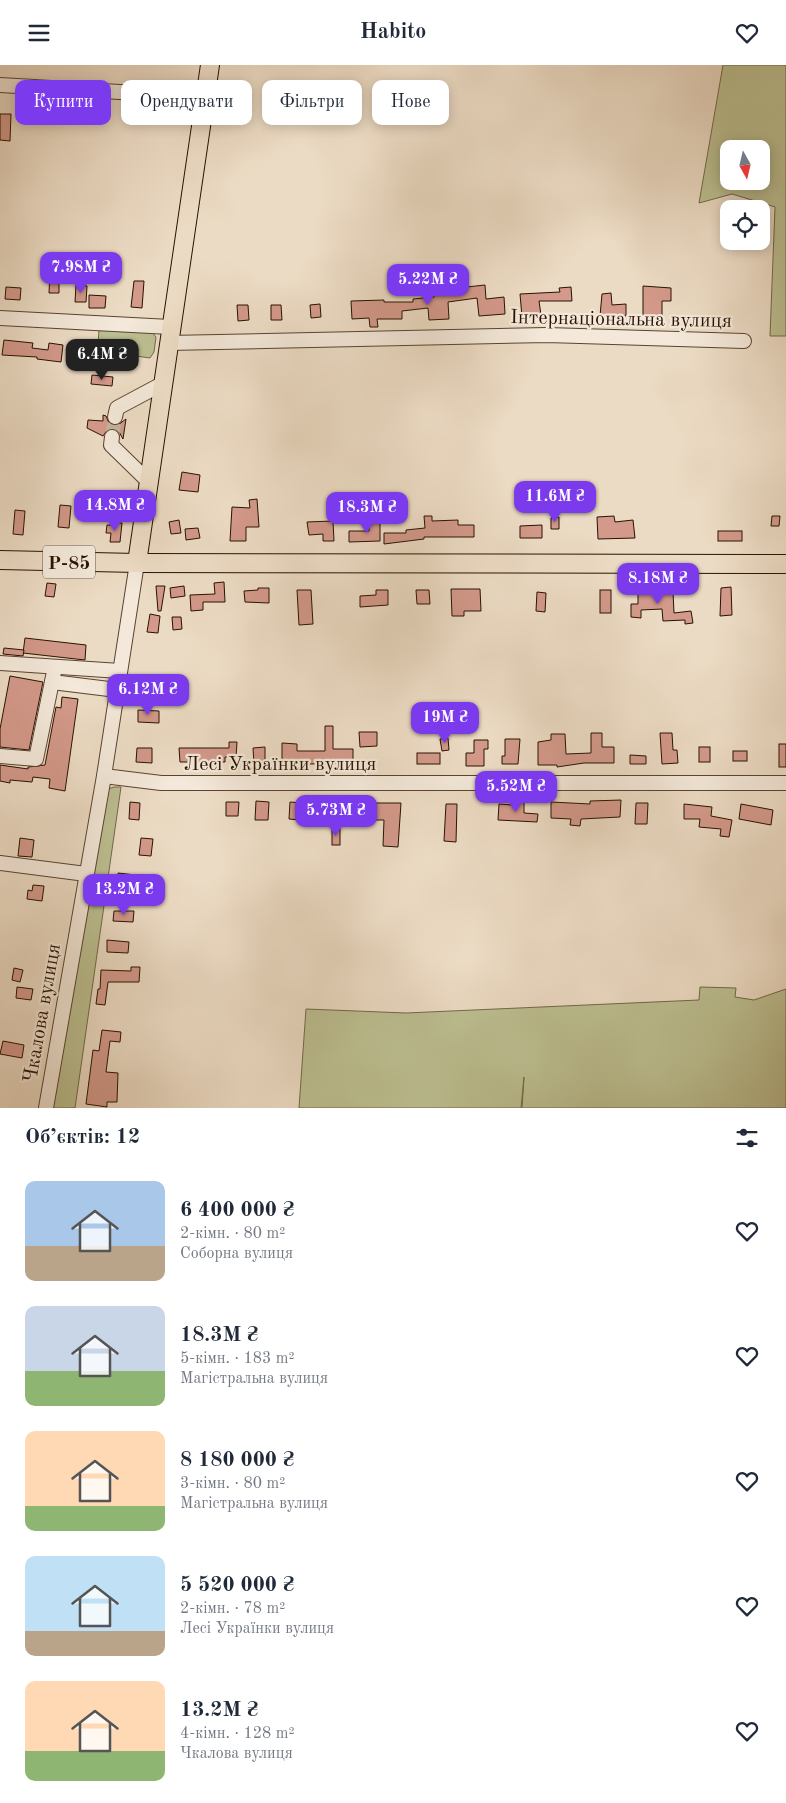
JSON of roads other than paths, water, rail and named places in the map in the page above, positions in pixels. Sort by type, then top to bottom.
[{"type":"main road","name":"Чкалова вулиця","points":[[208,80],[210,65]]},
{"type":"main road","name":"Чкалова вулиця","points":[[137,563],[201,125]]},
{"type":"main road","name":"Р-85","points":[[0,560],[137,563]]},
{"type":"main road","points":[[137,563],[786,564]]},
{"type":"street","points":[[0,85],[121,92]]},
{"type":"street","name":"Інтернаціональна вулиця","points":[[0,318],[169,335],[547,335],[744,341]]},
{"type":"street","points":[[115,417],[117,408],[162,384]]},
{"type":"street","points":[[112,437],[111,445],[149,482]]},
{"type":"street","name":"Чкалова вулиця","points":[[46,1108],[104,776],[137,563]]},
{"type":"street","points":[[0,663],[120,671]]},
{"type":"street","points":[[0,756],[36,759],[55,667]]},
{"type":"street","points":[[52,682],[117,690]]},
{"type":"street","name":"Лесі Українки вулиця","points":[[104,776],[161,783],[786,783]]},
{"type":"street","points":[[0,863],[86,874]]},
{"type":"tunnel","points":[[112,437],[115,417]]}]
